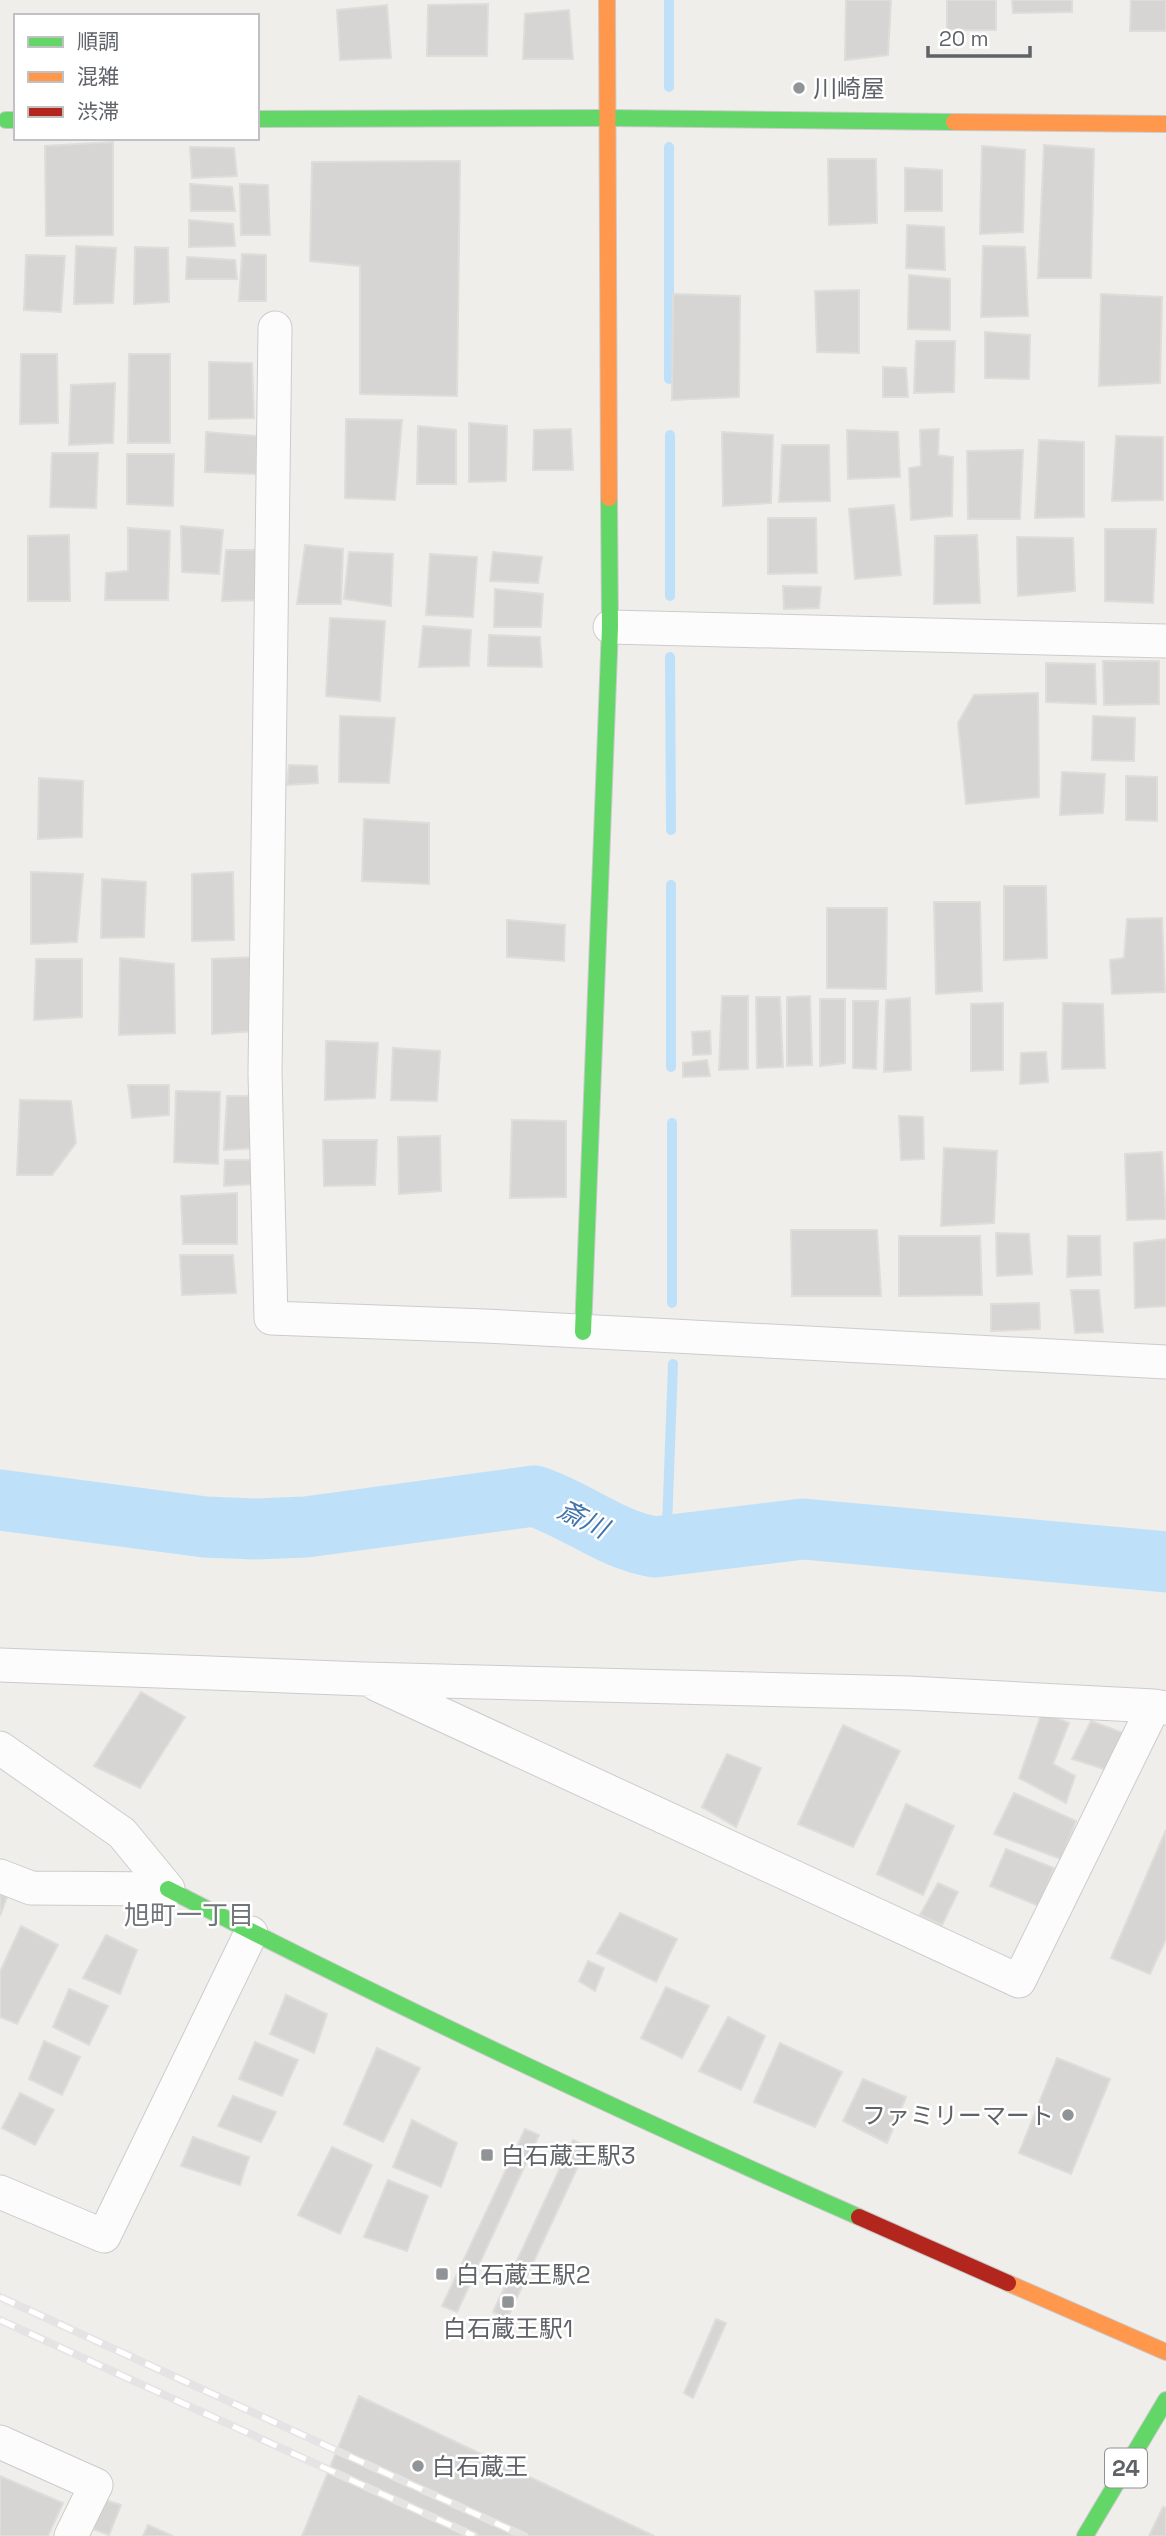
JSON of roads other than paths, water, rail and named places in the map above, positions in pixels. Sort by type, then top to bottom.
[{"type":"street","points":[[583,1332],[610,627],[607,0]]},
{"type":"street","points":[[259,119],[608,118],[1166,124]]},
{"type":"street","points":[[275,328],[265,1073],[271,1318],[1166,1362]]},
{"type":"street","points":[[610,627],[1166,641]]},
{"type":"street","points":[[0,1665],[364,1679],[909,1693],[1160,1707],[1019,1981],[364,1679]]},
{"type":"street","points":[[0,1748],[122,1833],[168,1889],[251,1933],[755,2174],[1166,2352]]},
{"type":"street","points":[[0,1876],[31,1888],[168,1889]]},
{"type":"street","points":[[0,2192],[104,2236],[251,1933]]},
{"type":"street","name":"24","points":[[1086,2536],[1166,2400]]},
{"type":"street","points":[[0,2442],[96,2486],[71,2536]]},
{"type":"waterway","points":[[669,0],[669,87]]},
{"type":"waterway","points":[[669,147],[669,379]]},
{"type":"waterway","points":[[670,435],[670,596]]},
{"type":"waterway","points":[[670,657],[671,830]]},
{"type":"waterway","points":[[671,885],[671,1067]]},
{"type":"waterway","points":[[672,1123],[672,1303]]},
{"type":"waterway","points":[[670,1547],[667,1526],[673,1364]]},
{"type":"waterway","name":"斎川","points":[[0,1500],[205,1527],[255,1529],[306,1527],[534,1496],[623,1538],[655,1547],[803,1529],[1166,1562]]},
{"type":"railway","points":[[0,2297],[524,2536]]},
{"type":"railway","points":[[0,2320],[474,2536]]},
{"type":"place","name":"川崎屋","points":[[799,88]]},
{"type":"place","name":"ファミリーマート","points":[[1068,2115]]},
{"type":"place","name":"白石蔵王駅3","points":[[487,2155]]},
{"type":"place","name":"白石蔵王駅2","points":[[442,2274]]},
{"type":"place","name":"白石蔵王駅1","points":[[508,2302]]},
{"type":"place","name":"白石蔵王","points":[[418,2466]]},
{"type":"district","name":"旭町一丁目","points":[[189,1915]]}]
